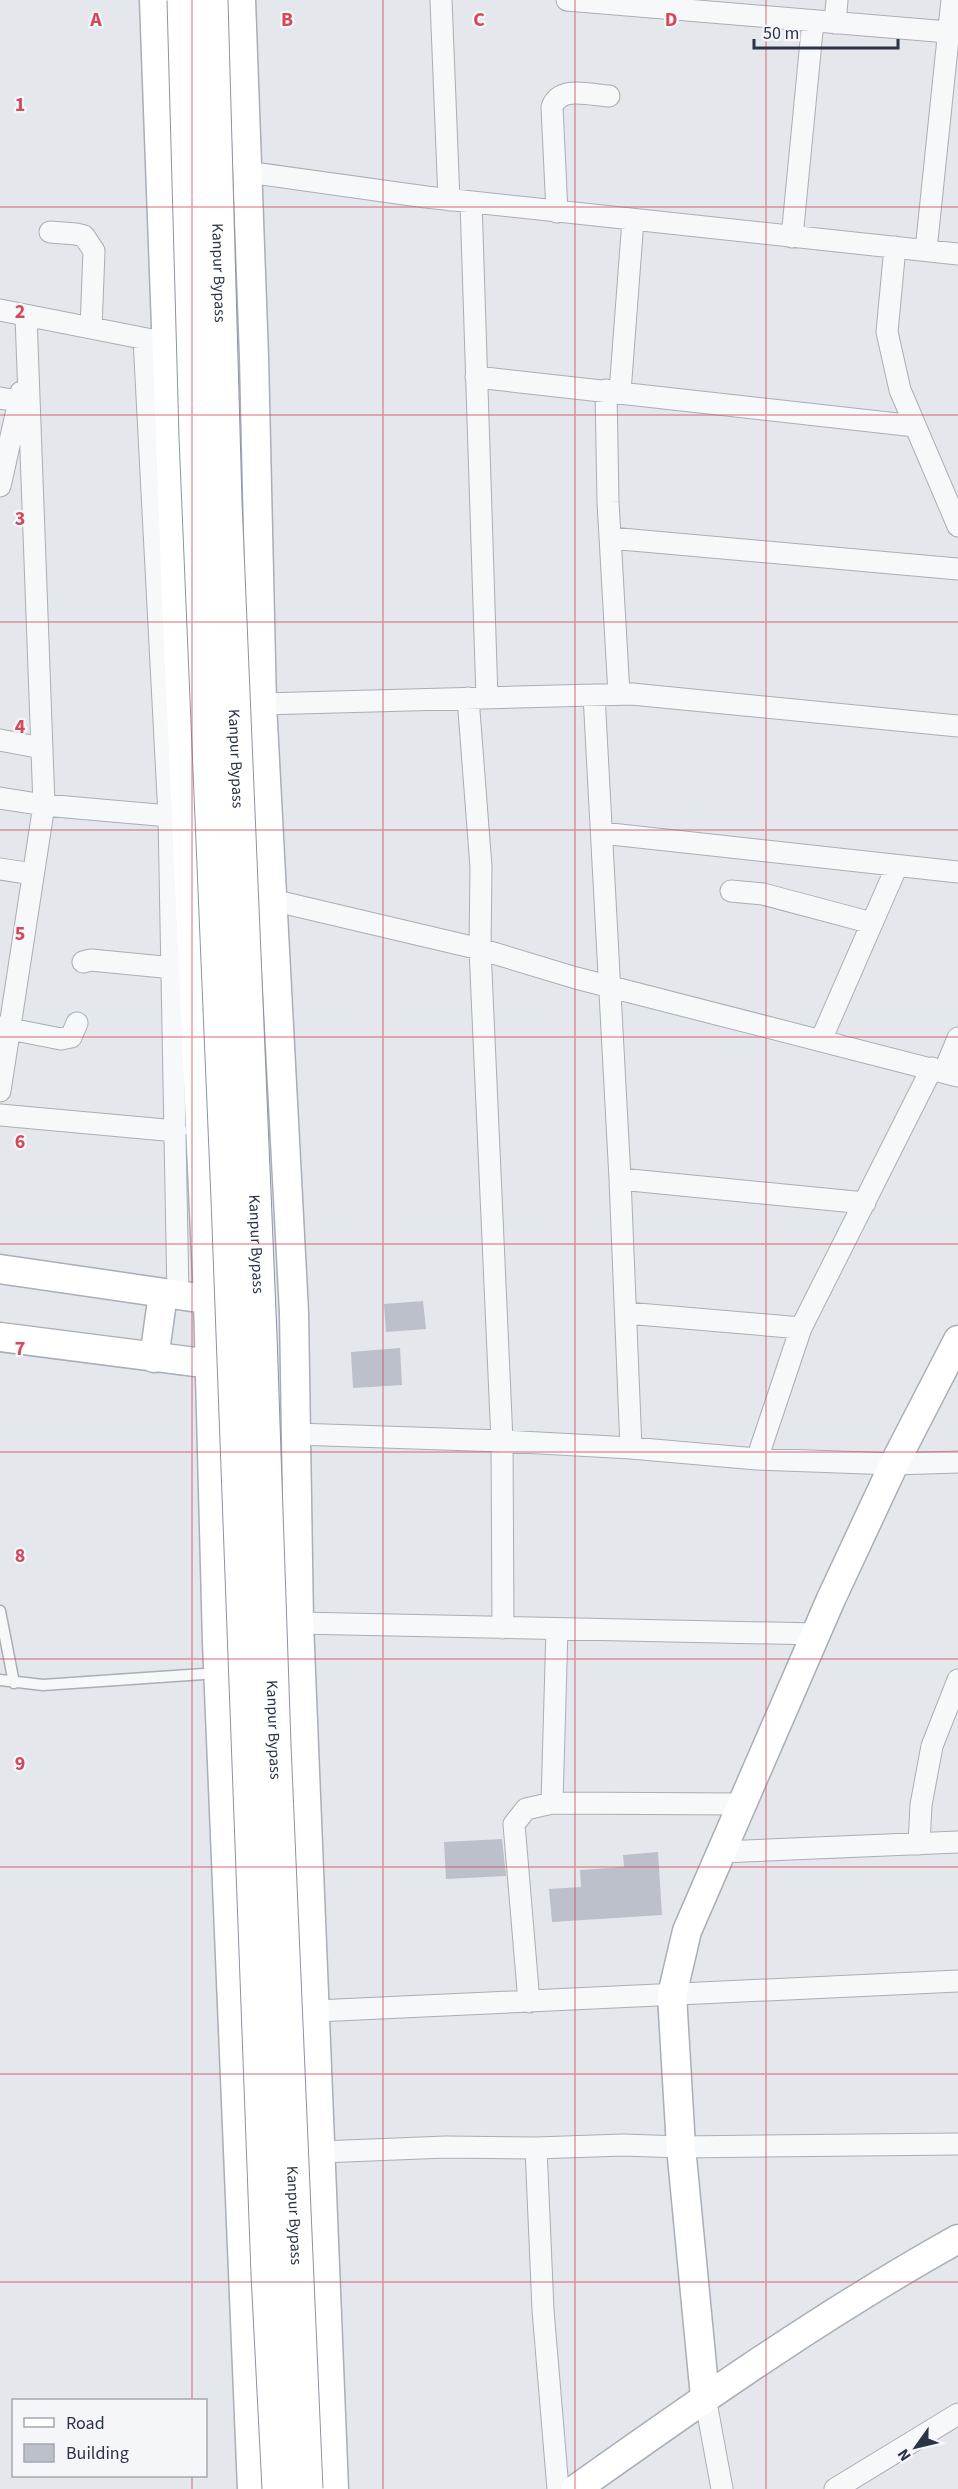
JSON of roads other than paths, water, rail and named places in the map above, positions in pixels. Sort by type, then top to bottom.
[{"type":"highway","name":"Kanpur Bypass","points":[[184,0],[196,449],[228,1199],[268,2274],[279,2489]]},
{"type":"highway","name":"Kanpur Bypass","points":[[211,0],[225,502],[260,1336],[274,1757],[306,2489]]},
{"type":"main road","points":[[154,0],[155,341],[208,1299],[219,1673],[252,2489]]},
{"type":"main road","points":[[240,0],[254,357],[262,704],[294,1312],[299,1623],[334,2489]]},
{"type":"main road","points":[[0,1269],[294,1312]]},
{"type":"main road","points":[[154,1358],[171,1295]]},
{"type":"main road","points":[[0,1337],[210,1365],[295,1373]]},
{"type":"main road","points":[[705,2397],[681,2147],[672,1995],[687,1931],[816,1634],[894,1464],[958,1340]]},
{"type":"main road","points":[[576,2489],[705,2397],[918,2261],[958,2239]]},
{"type":"street","points":[[441,0],[449,200]]},
{"type":"street","points":[[567,0],[948,32]]},
{"type":"street","points":[[835,23],[837,0]]},
{"type":"street","points":[[926,250],[948,116],[948,32],[952,0]]},
{"type":"street","points":[[792,237],[813,21]]},
{"type":"street","points":[[557,212],[552,107],[555,100],[566,93],[609,96]]},
{"type":"street","points":[[247,172],[449,200],[958,254]]},
{"type":"street","points":[[471,202],[476,377],[480,948],[502,1441],[503,1628]]},
{"type":"street","points":[[619,694],[610,538],[613,391],[633,220]]},
{"type":"street","points":[[50,232],[84,236],[94,251],[91,328]]},
{"type":"street","points":[[895,247],[887,332],[900,390],[958,526]]},
{"type":"street","points":[[0,310],[155,341],[176,1131],[171,1295]]},
{"type":"street","points":[[0,1091],[5,1028],[44,805],[26,315]]},
{"type":"street","points":[[0,486],[10,399],[28,363]]},
{"type":"street","points":[[476,377],[915,426]]},
{"type":"street","points":[[610,538],[958,569]]},
{"type":"street","points":[[262,704],[619,694],[958,726]]},
{"type":"street","points":[[594,695],[620,1179],[631,1448]]},
{"type":"street","points":[[0,740],[42,748]]},
{"type":"street","points":[[0,798],[44,805],[169,816]]},
{"type":"street","points":[[602,833],[958,872]]},
{"type":"street","points":[[821,1040],[897,866]]},
{"type":"street","points":[[0,869],[33,874]]},
{"type":"street","points":[[731,891],[763,894],[872,923]]},
{"type":"street","points":[[272,900],[480,948],[576,978],[945,1072]]},
{"type":"street","points":[[83,962],[91,960],[173,968]]},
{"type":"street","points":[[5,1028],[56,1039],[74,1030],[93,1038]]},
{"type":"street","points":[[757,1459],[801,1328],[865,1203],[945,1072],[958,1038]]},
{"type":"street","points":[[0,1114],[176,1131]]},
{"type":"street","points":[[620,1179],[865,1203]]},
{"type":"street","points":[[626,1313],[801,1328]]},
{"type":"street","points":[[296,1434],[502,1441],[631,1448],[757,1459],[894,1464],[958,1462]]},
{"type":"street","points":[[299,1623],[816,1634]]},
{"type":"street","points":[[552,1803],[557,1629]]},
{"type":"street","points":[[919,1844],[921,1805],[932,1746],[951,1713],[958,1680]]},
{"type":"street","points":[[529,2002],[514,1824],[526,1809],[552,1803],[742,1804]]},
{"type":"street","points":[[721,1852],[958,1842]]},
{"type":"street","points":[[316,2012],[958,1981]]},
{"type":"street","points":[[321,2152],[446,2147],[958,2144]]},
{"type":"street","points":[[536,2148],[543,2310],[558,2489]]},
{"type":"street","points":[[705,2397],[722,2489]]},
{"type":"street","points":[[840,2488],[958,2414]]},
{"type":"lane","points":[[0,1611],[14,1683]]},
{"type":"lane","points":[[0,1680],[43,1685],[219,1673]]}]
